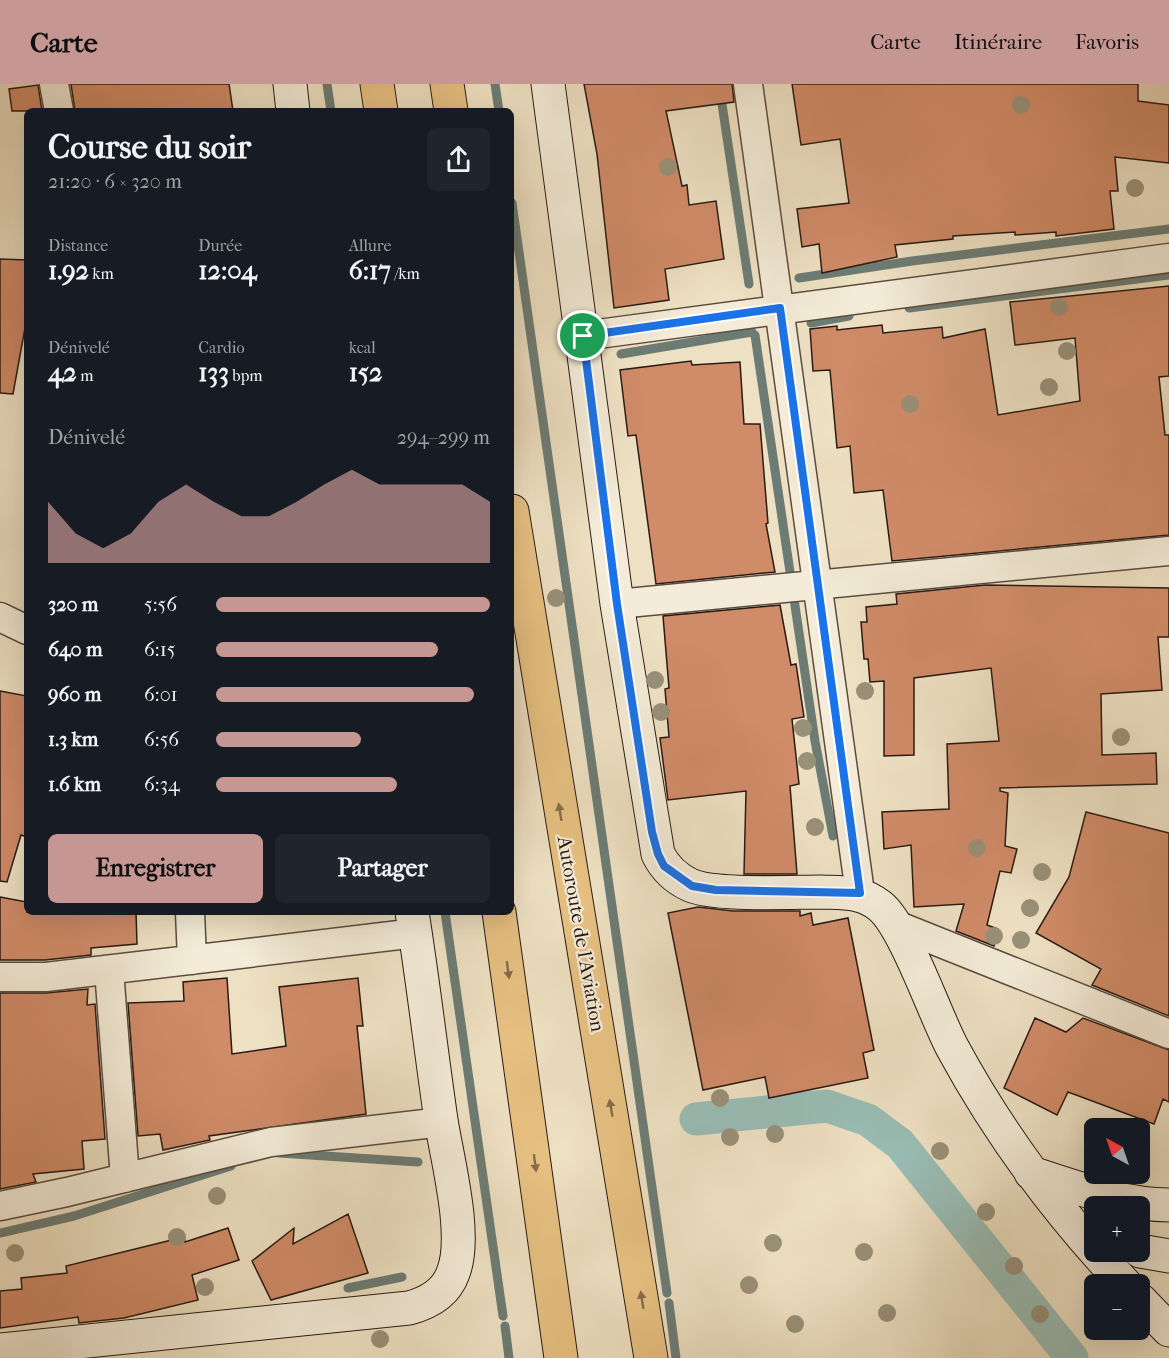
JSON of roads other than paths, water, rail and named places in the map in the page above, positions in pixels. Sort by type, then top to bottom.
[{"type":"highway","points":[[377,84],[381,108]]},
{"type":"highway","points":[[447,84],[451,108]]},
{"type":"highway","name":"Autoroute de l'Aviation","points":[[514,523],[651,1358]]},
{"type":"highway","points":[[499,915],[561,1358]]},
{"type":"main road","points":[[290,84],[293,108]]},
{"type":"main road","points":[[548,84],[617,604],[652,832],[658,854],[664,866],[692,886],[716,890],[860,893],[882,907],[896,925],[952,1046],[992,1115],[1031,1173],[1084,1233]]},
{"type":"main road","points":[[0,1350],[409,1308],[425,1303],[443,1290],[454,1272],[458,1244],[454,1194],[414,922]]},
{"type":"main road","points":[[1031,1173],[1126,1200],[1169,1205]]},
{"type":"main road","points":[[1150,1253],[1169,1256]]},
{"type":"main road","points":[[1107,1262],[1117,1274]]},
{"type":"main road","points":[[1150,1310],[1169,1330]]},
{"type":"street","points":[[54,84],[58,108]]},
{"type":"street","points":[[748,84],[860,893]]},
{"type":"street","points":[[583,336],[1169,258]]},
{"type":"street","points":[[617,604],[1169,550]]},
{"type":"street","points":[[0,617],[24,629]]},
{"type":"street","points":[[190,915],[192,960]]},
{"type":"street","points":[[0,977],[46,977],[192,960],[414,922]]},
{"type":"street","points":[[896,925],[1169,1034]]},
{"type":"street","points":[[109,970],[125,1178]]},
{"type":"street","points":[[0,1206],[271,1142],[442,1122]]},
{"type":"waterway","points":[[327,84],[331,108]]},
{"type":"waterway","points":[[495,84],[499,108]]},
{"type":"waterway","points":[[719,84],[749,284]]},
{"type":"waterway","points":[[514,217],[667,1293]]},
{"type":"waterway","points":[[799,278],[912,261],[1169,229]]},
{"type":"waterway","points":[[909,308],[1169,275]]},
{"type":"waterway","points":[[811,323],[849,316]]},
{"type":"waterway","points":[[621,354],[752,332]]},
{"type":"waterway","points":[[755,335],[815,741],[833,836]]},
{"type":"waterway","points":[[445,915],[503,1316]]},
{"type":"waterway","points":[[696,1119],[827,1106],[868,1120],[900,1144],[1072,1358]]},
{"type":"waterway","points":[[279,1153],[418,1162]]},
{"type":"waterway","points":[[0,1233],[74,1216],[231,1166]]},
{"type":"waterway","points":[[348,1288],[402,1277]]},
{"type":"waterway","points":[[669,1303],[676,1358]]},
{"type":"waterway","points":[[505,1326],[509,1358]]}]
